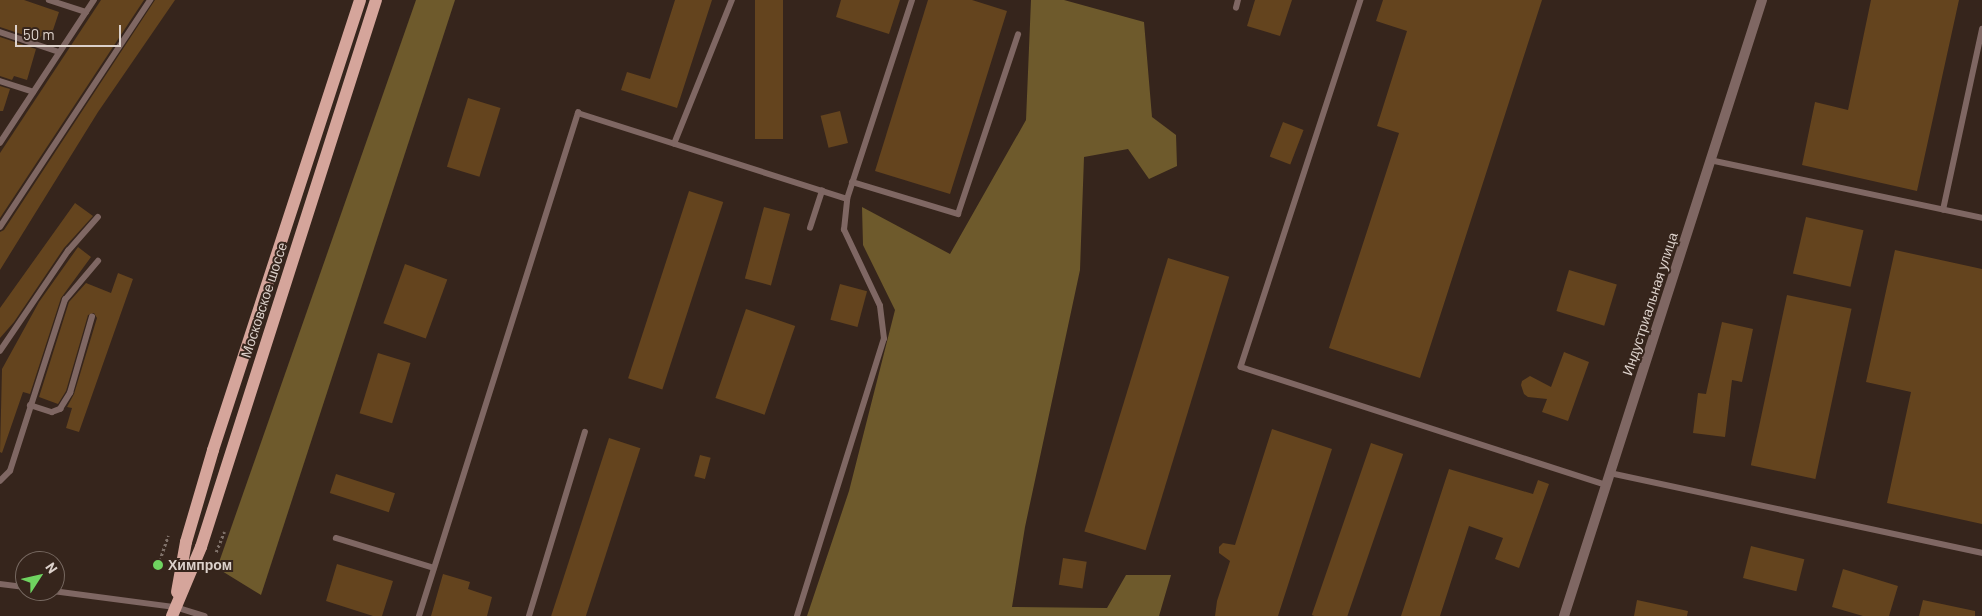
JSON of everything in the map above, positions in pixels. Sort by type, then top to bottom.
[{"type":"main road","name":"Московское шоссе","points":[[174,612],[186,542],[213,450],[360,0]]},
{"type":"main road","name":"Московское шоссе","points":[[174,612],[200,547],[376,0]]},
{"type":"street","name":"Индустриальная улица","points":[[1564,616],[1762,0]]},
{"type":"lane","points":[[49,0],[86,12]]},
{"type":"lane","points":[[0,143],[3,134],[94,0]]},
{"type":"lane","points":[[0,227],[150,0]]},
{"type":"lane","points":[[674,144],[732,0]]},
{"type":"lane","points":[[797,616],[884,338],[880,306],[844,230],[847,199],[852,182],[912,0]]},
{"type":"lane","points":[[1236,8],[1238,0]]},
{"type":"lane","points":[[1361,0],[1242,367],[1606,485]]},
{"type":"lane","points":[[1943,210],[1982,29]]},
{"type":"lane","points":[[0,32],[59,52]]},
{"type":"lane","points":[[852,182],[958,214],[1018,35]]},
{"type":"lane","points":[[0,82],[33,92]]},
{"type":"lane","points":[[419,616],[578,113],[847,199]]},
{"type":"lane","points":[[1710,160],[1982,218]]},
{"type":"lane","points":[[810,228],[822,191]]},
{"type":"lane","points":[[0,351],[68,251],[98,217]]},
{"type":"lane","points":[[0,482],[10,471],[65,300],[98,261]]},
{"type":"lane","points":[[30,405],[52,412],[60,409],[70,393],[92,317]]},
{"type":"lane","points":[[529,616],[585,432]]},
{"type":"lane","points":[[1610,473],[1982,553]]},
{"type":"lane","points":[[336,538],[434,568]]},
{"type":"lane","points":[[0,584],[15,586]]},
{"type":"lane","points":[[65,593],[205,616]]},
{"type":"path","points":[[216,552],[224,532]]},
{"type":"path","points":[[158,565],[168,536]]},
{"type":"shaded area","points":[[416,0],[455,0],[261,595],[217,568]]},
{"type":"shaded area","points":[[1031,0],[1064,0],[1144,22],[1152,117],[1176,135],[1177,166],[1149,179],[1128,149],[1084,157],[1080,270],[1025,527],[1012,607],[1107,608],[1126,575],[1171,575],[1159,616],[807,616],[849,491],[895,310],[863,245],[862,207],[950,254],[1026,120]]},
{"type":"building","points":[[0,0],[24,0],[59,12],[50,39],[41,36],[39,40],[0,27]]},
{"type":"building","points":[[101,0],[144,0],[0,218],[0,153]]},
{"type":"building","points":[[155,0],[175,0],[98,112],[0,270],[0,232],[4,230]]},
{"type":"building","points":[[675,0],[712,0],[677,108],[621,90],[627,72],[650,79]]},
{"type":"building","points":[[755,0],[783,0],[783,139],[755,139]]},
{"type":"building","points":[[841,0],[900,0],[889,34],[836,17]]},
{"type":"building","points":[[928,0],[972,0],[1007,11],[950,194],[875,171]]},
{"type":"building","points":[[1255,0],[1292,0],[1280,36],[1247,26]]},
{"type":"building","points":[[1383,0],[1542,0],[1420,378],[1329,348],[1399,133],[1377,126],[1407,31],[1376,21]]},
{"type":"building","points":[[1871,0],[1959,0],[1917,191],[1802,165],[1815,102],[1848,110]]},
{"type":"building","points":[[0,37],[36,49],[27,80],[14,76],[12,80],[0,76]]},
{"type":"building","points":[[0,86],[10,89],[3,111],[0,111]]},
{"type":"building","points":[[468,98],[501,108],[479,177],[447,167]]},
{"type":"building","points":[[840,111],[848,143],[829,148],[821,116]]},
{"type":"building","points":[[1283,122],[1304,130],[1290,164],[1270,157]]},
{"type":"building","points":[[689,191],[723,202],[662,389],[628,378]]},
{"type":"building","points":[[75,203],[93,216],[64,248],[14,322],[0,338],[0,308]]},
{"type":"building","points":[[764,207],[790,214],[771,285],[745,278]]},
{"type":"building","points":[[1806,217],[1863,230],[1850,287],[1793,274]]},
{"type":"building","points":[[78,247],[91,257],[61,298],[30,394],[23,392],[2,453],[0,452],[2,369],[39,302]]},
{"type":"building","points":[[1895,250],[1982,269],[1982,524],[1887,503],[1911,392],[1866,382]]},
{"type":"building","points":[[1168,258],[1229,277],[1146,550],[1084,532]]},
{"type":"building","points":[[405,264],[447,279],[426,339],[383,323]]},
{"type":"building","points":[[1569,270],[1617,285],[1604,326],[1556,311]]},
{"type":"building","points":[[118,273],[133,279],[79,432],[66,428],[72,408],[67,407],[74,394],[97,318],[94,313],[88,315],[66,391],[58,404],[39,397],[69,302],[86,283],[111,293]]},
{"type":"building","points":[[840,284],[867,291],[857,327],[830,320]]},
{"type":"building","points":[[1787,295],[1852,309],[1815,479],[1751,465]]},
{"type":"building","points":[[746,309],[795,326],[765,415],[715,398]]},
{"type":"building","points":[[1722,322],[1753,329],[1742,382],[1732,380],[1725,437],[1693,433],[1698,393],[1706,394]]},
{"type":"building","points":[[1564,352],[1589,362],[1568,421],[1542,412],[1547,399],[1528,397],[1524,394],[1521,385],[1522,381],[1530,376],[1551,387]]},
{"type":"building","points":[[378,353],[411,363],[392,423],[360,413]]},
{"type":"building","points":[[1272,429],[1332,449],[1278,616],[1215,616],[1217,601],[1230,561],[1219,553],[1219,547],[1223,543],[1235,545]]},
{"type":"building","points":[[609,438],[640,448],[586,616],[551,616]]},
{"type":"building","points":[[1371,443],[1403,454],[1347,616],[1312,615]]},
{"type":"building","points":[[700,455],[711,458],[705,479],[694,476]]},
{"type":"building","points":[[1449,469],[1533,494],[1538,480],[1549,484],[1519,568],[1495,559],[1503,538],[1469,526],[1440,616],[1401,616]]},
{"type":"building","points":[[336,474],[395,493],[389,512],[330,493]]},
{"type":"building","points":[[1751,546],[1804,559],[1796,591],[1743,578]]},
{"type":"building","points":[[1063,558],[1087,562],[1082,588],[1059,585]]},
{"type":"building","points":[[337,564],[393,581],[382,616],[373,616],[326,601]]},
{"type":"building","points":[[1843,569],[1898,586],[1889,616],[1863,616],[1832,607]]},
{"type":"building","points":[[443,574],[470,582],[468,589],[492,597],[487,616],[431,616]]},
{"type":"building","points":[[1637,600],[1688,611],[1687,616],[1634,616]]},
{"type":"building","points":[[1923,600],[1975,611],[1975,616],[1919,616]]},
{"type":"place","name":"Химпром","points":[[158,565]]}]
